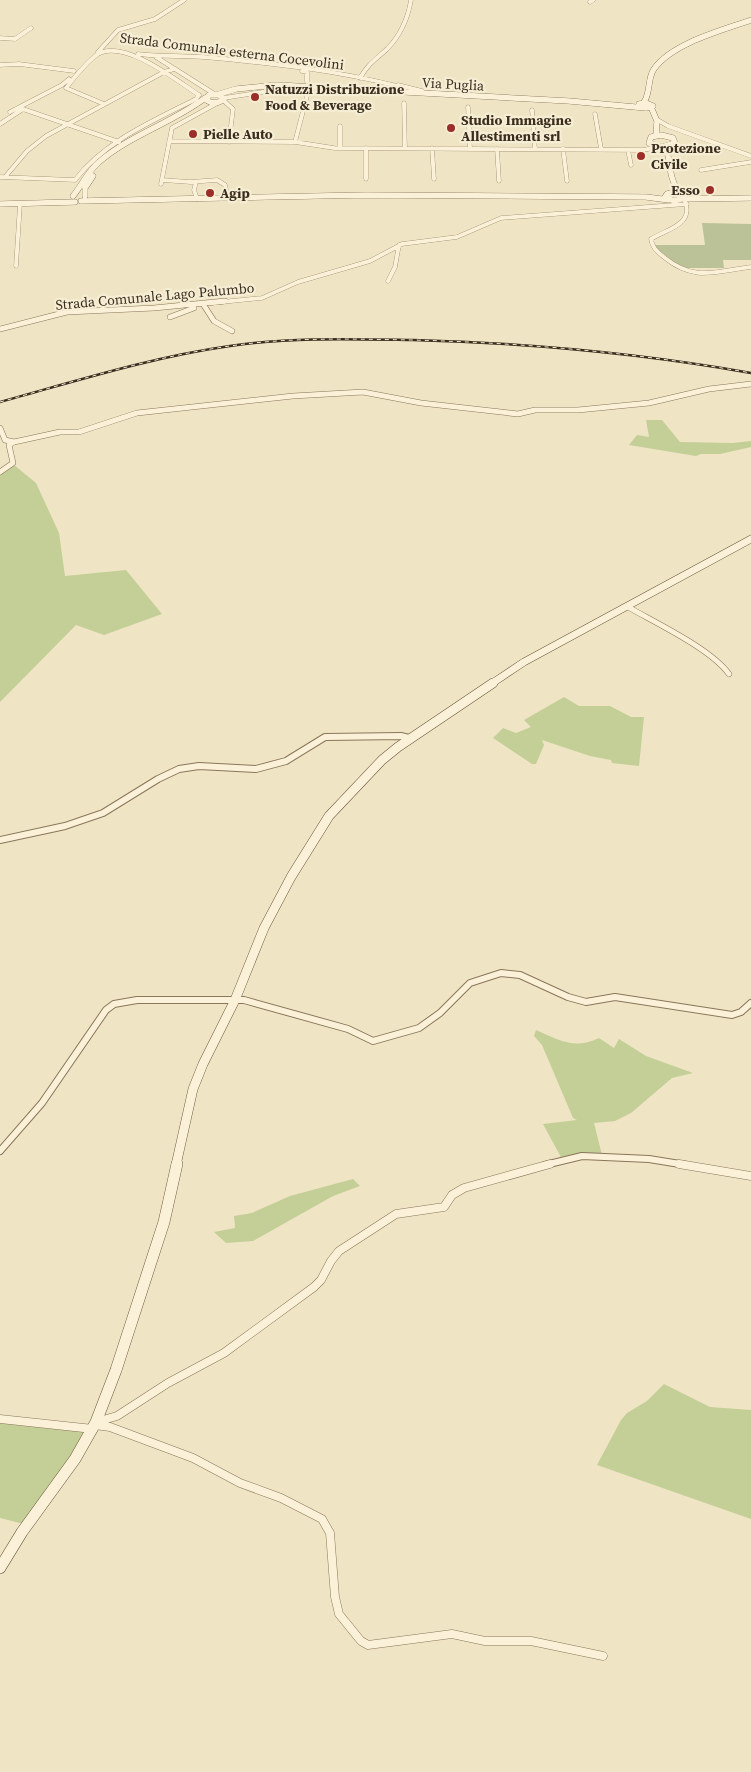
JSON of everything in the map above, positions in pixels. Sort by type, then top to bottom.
[{"type":"main road","points":[[656,119],[642,105],[648,91],[651,74],[665,57],[694,42],[751,20]]},
{"type":"main road","name":"Via Puglia","points":[[216,95],[230,90],[277,85],[651,106]]},
{"type":"main road","name":"Via Puglia","points":[[121,148],[186,112],[217,100],[228,93],[246,88]]},
{"type":"main road","points":[[648,91],[658,126],[665,135],[674,139],[675,143],[668,150],[668,161]]},
{"type":"main road","points":[[216,95],[217,100]]},
{"type":"main road","points":[[216,95],[217,100]]},
{"type":"main road","points":[[656,136],[658,126]]},
{"type":"main road","points":[[665,135],[656,136],[649,140],[651,144],[659,147],[665,153],[673,184],[685,200]]},
{"type":"main road","points":[[659,147],[671,146]]},
{"type":"main road","points":[[79,198],[92,177],[121,148]]},
{"type":"main road","points":[[79,198],[95,166],[121,148]]},
{"type":"main road","points":[[669,197],[673,184]]},
{"type":"main road","points":[[0,204],[22,204],[79,198],[125,201],[360,195],[669,197],[685,200],[698,197],[751,198]]},
{"type":"main road","points":[[669,197],[685,200],[698,197]]},
{"type":"main road","points":[[0,1568],[22,1532],[75,1459],[95,1425],[116,1370],[164,1222],[193,1089],[203,1064],[235,1000],[268,920],[329,816],[382,760],[409,738],[519,665],[751,539]]},
{"type":"street","points":[[10,112],[60,86],[74,71],[104,47],[118,30],[154,19],[184,0]]},
{"type":"street","points":[[360,78],[369,62],[388,48],[395,38],[408,18],[412,0]]},
{"type":"street","points":[[0,38],[15,39],[31,28]]},
{"type":"street","name":"Strada Comunale esterna Cocevolini","points":[[104,47],[156,57],[212,58],[360,78],[427,94]]},
{"type":"street","points":[[3,177],[75,180],[94,158],[200,96],[139,56],[107,51],[101,52],[94,58],[66,87]]},
{"type":"street","points":[[156,57],[216,95]]},
{"type":"street","points":[[162,62],[194,59],[307,72],[307,82]]},
{"type":"street","points":[[0,64],[19,64],[74,71]]},
{"type":"street","points":[[3,177],[27,151],[46,136],[164,72],[174,69]]},
{"type":"street","points":[[387,83],[401,87],[401,90],[395,92]]},
{"type":"street","points":[[60,86],[66,87],[68,91],[104,104]]},
{"type":"street","points":[[203,87],[214,91],[230,90]]},
{"type":"street","points":[[203,87],[217,100],[233,109],[229,142]]},
{"type":"street","points":[[228,198],[228,190],[224,184],[210,179],[196,182],[162,182],[172,128],[203,112],[217,100],[269,91],[308,92],[295,142]]},
{"type":"street","points":[[203,112],[217,100]]},
{"type":"street","points":[[404,103],[405,148]]},
{"type":"street","points":[[468,107],[470,148]]},
{"type":"street","points":[[0,124],[23,109],[119,142]]},
{"type":"street","points":[[532,110],[535,149]]},
{"type":"street","points":[[595,114],[601,149]]},
{"type":"street","points":[[656,119],[688,134],[751,156]]},
{"type":"street","points":[[340,126],[340,148]]},
{"type":"street","points":[[674,139],[674,134],[677,133]]},
{"type":"street","points":[[665,135],[688,134]]},
{"type":"street","points":[[169,141],[295,142],[340,148],[601,149],[656,150],[665,153]]},
{"type":"street","points":[[636,150],[646,148],[651,144]]},
{"type":"street","points":[[643,150],[659,147]]},
{"type":"street","points":[[366,148],[366,179]]},
{"type":"street","points":[[432,148],[434,179]]},
{"type":"street","points":[[497,148],[499,181]]},
{"type":"street","points":[[563,149],[567,181]]},
{"type":"street","points":[[628,150],[631,165]]},
{"type":"street","points":[[702,170],[751,162]]},
{"type":"street","points":[[196,182],[194,190],[197,199]]},
{"type":"street","points":[[685,200],[687,216],[680,224],[651,239],[653,246],[664,258],[682,271],[692,274],[716,274],[751,267]]},
{"type":"street","name":"Strada Comunale Lago Palumbo","points":[[0,329],[67,312],[196,305],[267,296],[294,284],[370,261],[399,245],[460,236],[501,218],[685,200]]},
{"type":"street","points":[[16,266],[22,204]]},
{"type":"street","points":[[388,280],[394,267],[399,245]]},
{"type":"street","points":[[203,304],[214,321],[232,331]]},
{"type":"street","points":[[170,317],[196,308],[196,305]]},
{"type":"street","points":[[0,472],[13,463],[9,445],[14,442],[60,432],[79,432],[137,413],[293,396],[362,392],[421,403],[513,414],[536,410],[578,410],[649,403],[709,389],[751,384]]},
{"type":"street","points":[[0,428],[5,440],[14,442]]},
{"type":"street","points":[[628,607],[700,650],[727,669],[729,674]]},
{"type":"street","points":[[0,840],[65,826],[96,816],[178,769],[199,766],[251,770],[262,768],[286,761],[327,737],[401,736],[409,738]]},
{"type":"street","points":[[0,1151],[32,1117],[110,1006],[119,1002],[244,1000],[348,1029],[372,1041],[419,1028],[440,1013],[470,983],[501,973],[520,975],[586,1002],[611,997],[732,1015],[741,1012],[751,1004]]},
{"type":"street","points":[[95,1425],[117,1416],[168,1383],[224,1353],[259,1329],[314,1287],[321,1280],[331,1261],[339,1252],[396,1214],[444,1207],[452,1195],[464,1188],[541,1166],[591,1156],[649,1159],[751,1176]]},
{"type":"street","points":[[0,1419],[95,1425],[118,1430],[193,1458],[246,1486],[298,1505],[322,1519],[330,1533],[335,1597],[339,1614],[353,1634],[364,1643],[376,1644],[452,1634],[485,1641],[531,1641],[603,1656]]},
{"type":"green space","points":[[702,223],[751,224],[751,260],[723,260],[724,268],[681,268],[653,245],[705,245]]},
{"type":"green space","points":[[646,420],[662,420],[680,442],[733,443],[751,441],[751,447],[720,454],[701,454],[696,456],[629,445],[637,435],[649,437]]},
{"type":"green space","points":[[14,465],[36,483],[59,533],[65,576],[126,570],[162,614],[104,635],[76,625],[0,702],[0,474]]},
{"type":"green space","points":[[564,697],[579,706],[610,706],[631,717],[644,717],[639,766],[612,763],[611,760],[590,756],[542,740],[544,745],[536,764],[532,764],[493,738],[503,728],[516,733],[531,727],[524,720]]},
{"type":"green space","points":[[536,1030],[559,1040],[574,1043],[590,1042],[599,1038],[614,1048],[619,1039],[646,1056],[693,1073],[672,1078],[631,1113],[615,1121],[594,1123],[602,1155],[591,1153],[562,1159],[543,1124],[577,1120],[573,1118],[542,1045],[534,1036]]},
{"type":"green space","points":[[353,1179],[360,1186],[333,1196],[253,1241],[226,1243],[214,1232],[235,1228],[234,1216],[252,1213],[290,1196]]},
{"type":"green space","points":[[664,1384],[710,1407],[751,1410],[751,1519],[597,1465],[621,1420],[627,1413],[647,1401]]},
{"type":"green space","points":[[0,1416],[90,1428],[24,1524],[0,1518]]},
{"type":"railway","points":[[0,402],[172,356],[253,343],[298,340],[413,340],[541,346],[667,360],[751,373]]},
{"type":"place","name":"Natuzzi Distribuzione Food & Beverage","points":[[255,97]]},
{"type":"place","name":"Studio Immagine Allestimenti srl","points":[[451,128]]},
{"type":"place","name":"Pielle Auto","points":[[193,134]]},
{"type":"place","name":"Protezione Civile","points":[[641,156]]},
{"type":"place","name":"Esso","points":[[710,190]]},
{"type":"place","name":"Agip","points":[[210,193]]}]
